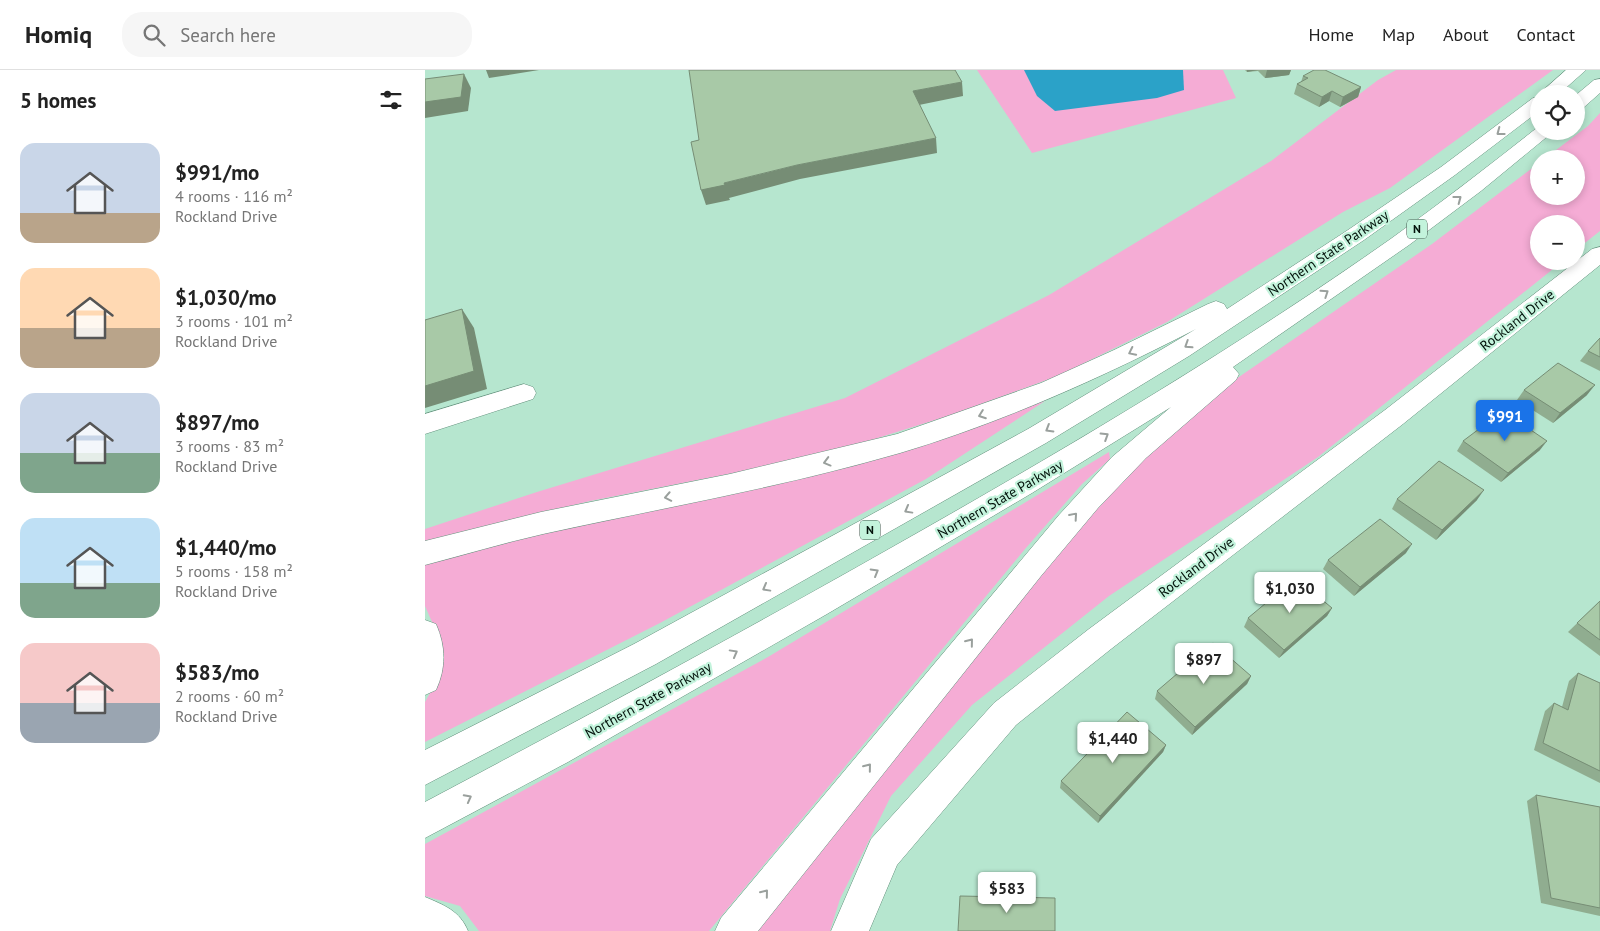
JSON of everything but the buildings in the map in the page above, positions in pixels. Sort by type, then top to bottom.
[{"type":"main road","points":[[1559,85],[1577,70]]},
{"type":"main road","points":[[1585,97],[1600,84]]},
{"type":"main road","name":"Northern State Parkway","points":[[425,768],[653,650],[955,484],[1181,350],[1406,201],[1530,109]]},
{"type":"main road","name":"Northern State Parkway","points":[[425,821],[668,690],[798,617],[1070,458],[1285,321],[1439,212],[1533,140]]},
{"type":"main road","name":"Rockland Drive","points":[[850,931],[885,852],[1005,714],[1394,417],[1600,254]]},
{"type":"main road","points":[[425,553],[541,522],[730,485],[814,465],[940,430],[1016,402],[1086,373],[1206,314],[1302,270]]},
{"type":"main road","points":[[734,931],[1034,563],[1092,496],[1165,424],[1201,398],[1285,321]]},
{"type":"main road","points":[[425,424],[524,393]]},
{"type":"main road","points":[[425,634],[429,650],[429,664],[425,680]]},
{"type":"main road","points":[[425,916],[449,931]]},
{"type":"shaded area","points":[[977,70],[1223,70],[1236,98],[1032,153]]},
{"type":"shaded area","points":[[1396,70],[1553,70],[1390,188],[1343,212],[1167,322],[1060,375],[954,414],[865,442],[774,465],[590,501],[425,543],[425,529],[537,492],[845,398],[1049,295],[1271,161],[1378,80]]},
{"type":"shaded area","points":[[1600,113],[1600,231],[1585,243],[1585,215],[1530,215],[1530,270],[1552,270],[1318,457],[1109,596],[972,705],[891,796],[840,899],[830,931],[744,931],[1126,473],[1188,412],[1432,244],[1530,170],[1530,205],[1585,205],[1585,150],[1556,150],[1569,140],[1585,140],[1585,128]]},
{"type":"shaded area","points":[[1045,401],[926,479],[660,623],[425,742],[425,702],[430,693],[443,647],[425,606],[425,560],[997,417]]},
{"type":"shaded area","points":[[1109,452],[1110,459],[1082,484],[1025,549],[709,931],[479,931],[460,906],[425,896],[425,844],[768,657]]},
{"type":"water","points":[[1024,70],[1183,70],[1184,90],[1157,98],[1055,111],[1037,96]]}]
